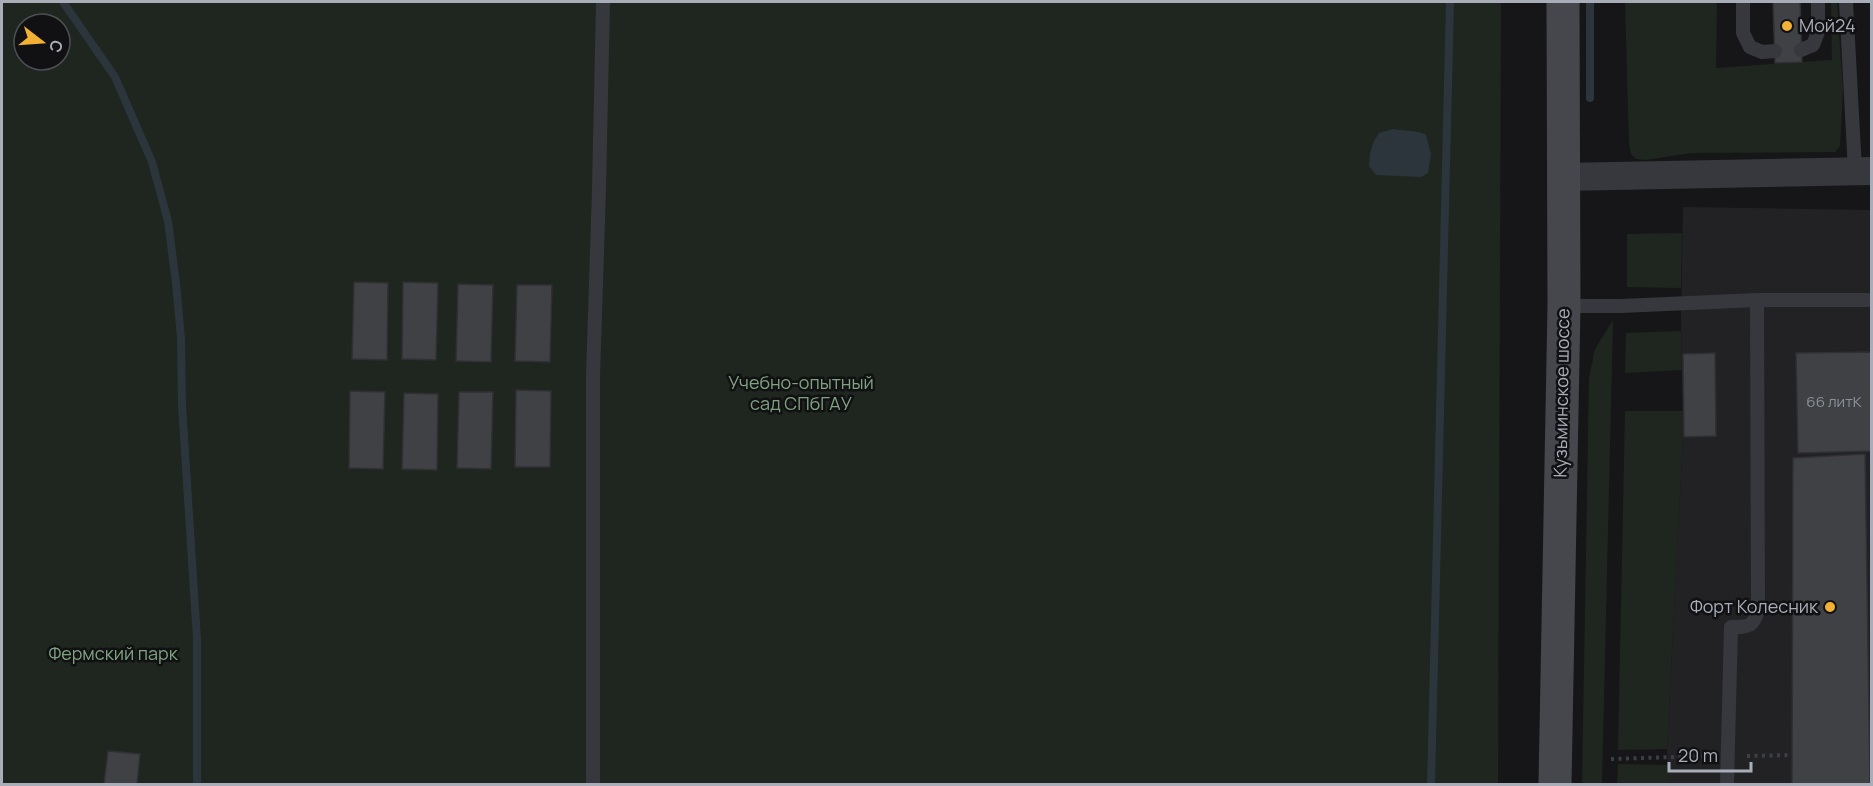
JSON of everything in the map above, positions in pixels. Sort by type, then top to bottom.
[{"type":"main road","name":"Кузьминское шоссе","points":[[1555,784],[1564,306],[1563,2]]},
{"type":"street","points":[[1563,177],[1863,171]]},
{"type":"lane","points":[[593,784],[593,376],[600,189],[603,2]]},
{"type":"lane","points":[[1743,2],[1743,33],[1749,47],[1762,52],[1775,51]]},
{"type":"lane","points":[[1802,50],[1813,45],[1818,32],[1818,2]]},
{"type":"lane","points":[[1846,2],[1863,171]]},
{"type":"lane","points":[[1727,784],[1731,627],[1744,627],[1752,624],[1758,609],[1757,300]]},
{"type":"lane","points":[[1564,306],[1757,300],[1872,300]]},
{"type":"path","points":[[1611,759],[1792,755]]},
{"type":"shaded area","points":[[1393,129],[1415,131],[1426,135],[1431,154],[1428,173],[1421,177],[1376,175],[1369,166],[1374,141],[1379,133]]},
{"type":"shaded area","points":[[1683,207],[1871,210],[1871,784],[1668,784],[1667,749],[1683,435],[1681,316]]},
{"type":"green space","name":"Учебно-опытный сад СПбГАУ","points":[[2,2],[1501,2],[1498,784],[2,784]]},
{"type":"green space","points":[[1625,2],[1717,2],[1716,68],[1832,60],[1831,2],[1837,2],[1843,89],[1840,146],[1835,152],[1691,153],[1646,160],[1636,159],[1631,154],[1629,143]]},
{"type":"green space","points":[[1682,233],[1681,288],[1627,287],[1627,234]]},
{"type":"green space","points":[[1613,320],[1602,784],[1582,784],[1589,378],[1595,349]]},
{"type":"green space","points":[[1681,331],[1682,370],[1625,373],[1626,333]]},
{"type":"green space","points":[[1625,411],[1683,411],[1667,749],[1618,750]]},
{"type":"green space","points":[[1618,764],[1668,765],[1668,784],[1617,784]]},
{"type":"building","name":"Мой24","points":[[1773,2],[1800,2],[1802,62],[1775,63]]},
{"type":"building","points":[[354,282],[388,283],[387,360],[352,359]]},
{"type":"building","points":[[403,282],[438,283],[436,360],[402,359]]},
{"type":"building","points":[[458,284],[493,285],[491,362],[456,361]]},
{"type":"building","points":[[517,285],[552,285],[550,362],[515,361]]},
{"type":"building","points":[[1872,352],[1872,451],[1798,453],[1796,353]]},
{"type":"building","points":[[1715,353],[1716,436],[1684,437],[1683,354]]},
{"type":"building","points":[[516,390],[551,391],[550,467],[515,467]]},
{"type":"building","points":[[350,391],[385,392],[383,469],[349,468]]},
{"type":"building","points":[[459,392],[493,392],[491,469],[457,468]]},
{"type":"building","points":[[404,393],[438,394],[437,470],[402,469]]},
{"type":"building","name":"Форт Колесник","points":[[1865,454],[1870,784],[1792,784],[1793,458]]},
{"type":"building","points":[[108,751],[140,754],[137,784],[104,784]]},
{"type":"waterway","points":[[63,2],[115,77],[152,162],[168,221],[181,338],[182,405],[197,639],[197,784]]},
{"type":"waterway","points":[[1431,784],[1450,2]]},
{"type":"waterway","points":[[1590,2],[1590,98]]},
{"type":"place","name":"Мой24","points":[[1787,26]]},
{"type":"place","name":"Форт Колесник","points":[[1830,607]]},
{"type":"park label","name":"Фермский парк","points":[[113,654]]}]
